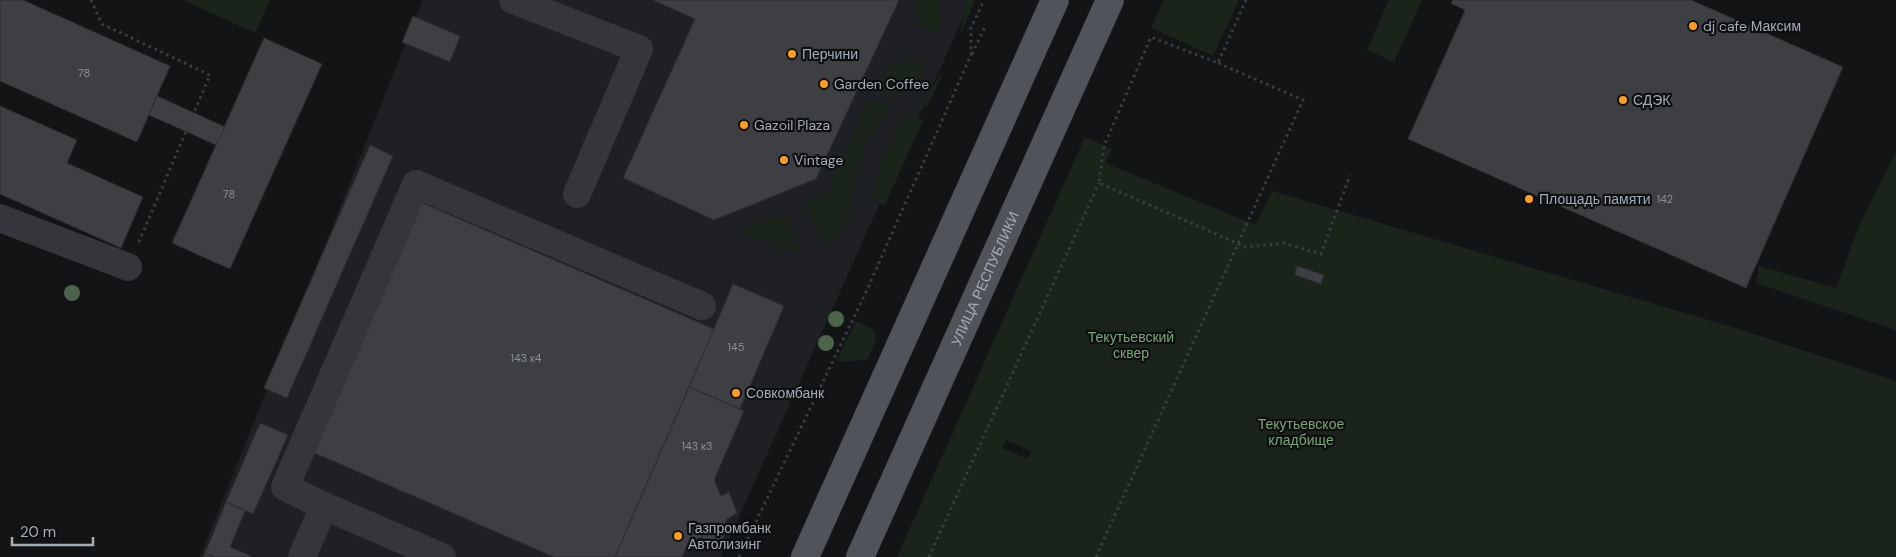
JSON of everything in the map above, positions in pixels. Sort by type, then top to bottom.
[{"type":"main road","points":[[805,557],[1055,0]]},
{"type":"main road","name":"УЛИЦА РЕСПУБЛИКИ","points":[[860,557],[1110,0]]},
{"type":"lane","points":[[513,0],[639,49],[577,194]]},
{"type":"lane","points":[[442,557],[284,487],[416,184],[702,306]]},
{"type":"lane","points":[[0,218],[128,267]]},
{"type":"lane","points":[[302,557],[324,506]]},
{"type":"path","points":[[91,0],[102,24],[210,75],[128,267]]},
{"type":"path","points":[[971,55],[971,28],[984,0]]},
{"type":"path","points":[[1218,64],[1246,0]]},
{"type":"path","points":[[739,557],[866,292],[985,27]]},
{"type":"path","points":[[929,557],[1099,183],[1104,146],[1151,37],[1303,100],[1096,557]]},
{"type":"path","points":[[1099,183],[1246,248],[1284,243],[1321,254],[1350,175]]},
{"type":"shaded area","points":[[423,0],[971,0],[721,557],[200,557]]},
{"type":"green space","points":[[183,0],[270,0],[255,33]]},
{"type":"green space","points":[[917,0],[939,0],[941,22],[938,32],[917,24],[921,15],[912,11]]},
{"type":"green space","points":[[966,0],[975,0],[960,35]]},
{"type":"green space","points":[[1164,0],[1239,0],[1213,56],[1151,28]]},
{"type":"green space","points":[[1389,0],[1422,0],[1394,62],[1367,50]]},
{"type":"green space","points":[[903,56],[927,65],[922,75],[897,95],[878,88],[891,60],[899,64]]},
{"type":"green space","points":[[945,69],[927,107],[920,104]]},
{"type":"green space","points":[[868,99],[891,104],[875,128],[862,153],[856,172],[850,212],[845,227],[825,247],[806,206],[830,188]]},
{"type":"green space","points":[[911,114],[923,120],[885,205],[874,200],[881,165],[890,144]]},
{"type":"green space","points":[[1085,137],[1112,149],[1105,163],[1256,225],[1272,191],[1739,329],[1896,381],[1896,557],[897,557]],"holes":[[[1006,440],[1031,451],[1028,459],[1002,448]]]},
{"type":"green space","points":[[1896,152],[1896,330],[1756,283],[1759,266],[1836,288],[1861,221]]},
{"type":"green space","points":[[786,216],[801,256],[743,233],[747,226]]},
{"type":"green space","points":[[856,321],[874,330],[876,340],[867,360],[841,362],[837,360]]},
{"type":"building","points":[[0,0],[23,0],[170,66],[137,142],[0,81]]},
{"type":"building","name":"Gazoil Plaza","points":[[653,0],[899,0],[816,179],[714,220],[623,178],[695,19]]},
{"type":"building","points":[[1453,0],[1691,0],[1843,67],[1746,288],[1408,139],[1465,10],[1451,3]]},
{"type":"building","points":[[413,16],[460,36],[450,62],[402,42]]},
{"type":"building","points":[[264,38],[322,64],[230,269],[172,243]]},
{"type":"building","points":[[157,96],[225,127],[216,145],[149,115]]},
{"type":"building","points":[[0,106],[77,140],[67,163],[143,197],[121,248],[0,194]]},
{"type":"building","points":[[370,145],[393,156],[287,398],[264,388]]},
{"type":"building","points":[[418,201],[714,329],[615,557],[554,557],[310,451]]},
{"type":"building","points":[[1297,266],[1324,275],[1321,284],[1295,275]]},
{"type":"building","points":[[733,284],[784,306],[740,409],[689,387]]},
{"type":"building","points":[[689,387],[744,411],[714,480],[721,496],[729,492],[737,513],[727,519],[723,528],[724,539],[706,546],[702,537],[688,543],[682,557],[615,557]]},
{"type":"building","points":[[260,423],[288,435],[253,514],[226,502]]},
{"type":"building","points":[[226,502],[245,511],[230,547],[251,557],[215,557],[205,553]]},
{"type":"building","points":[[205,553],[215,557],[203,557]]},
{"type":"place","name":"dj cafe Максим","points":[[1693,26]]},
{"type":"place","name":"Перчини","points":[[792,54]]},
{"type":"place","name":"Garden Coffee","points":[[824,84]]},
{"type":"place","name":"СДЭК","points":[[1623,100]]},
{"type":"place","name":"Gazoil Plaza","points":[[744,125]]},
{"type":"place","name":"Vintage","points":[[784,160]]},
{"type":"place","name":"Площадь памяти","points":[[1529,199]]},
{"type":"place","name":"Совкомбанк","points":[[736,393]]},
{"type":"place","name":"Газпромбанк Автолизинг","points":[[678,536]]},
{"type":"park label","name":"Текутьевский сквер","points":[[1131,346]]},
{"type":"park label","name":"Текутьевское кладбище","points":[[1301,432]]}]
